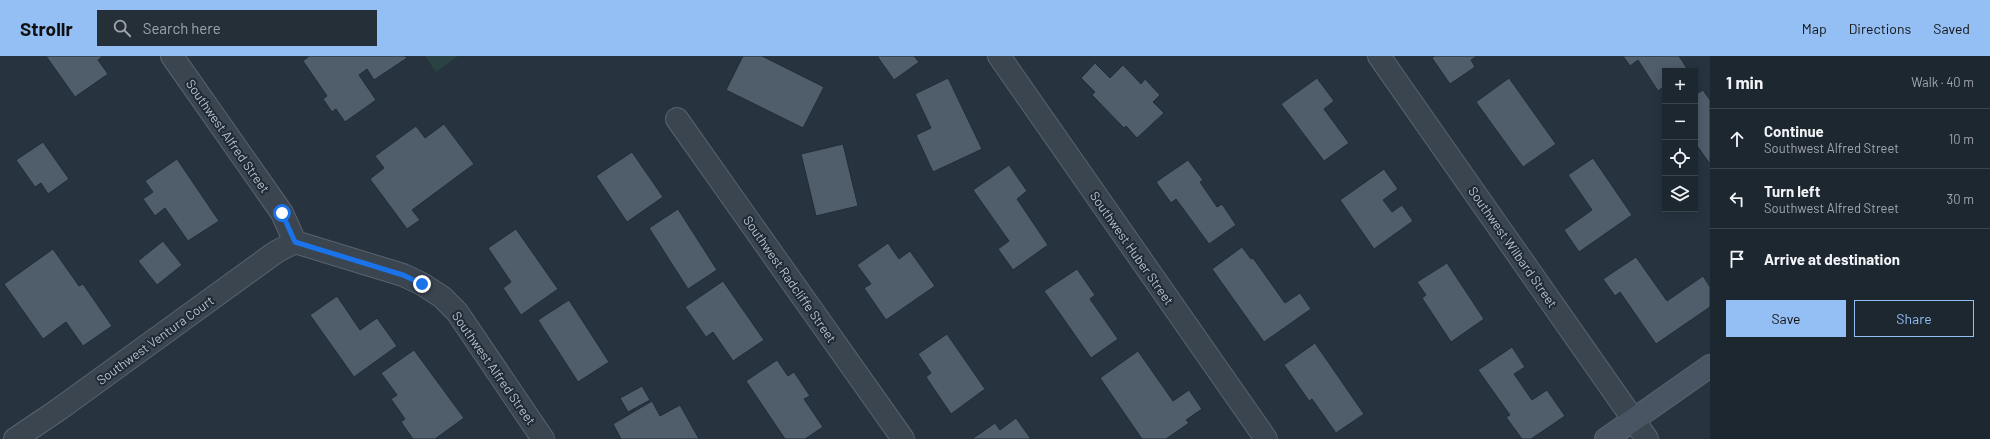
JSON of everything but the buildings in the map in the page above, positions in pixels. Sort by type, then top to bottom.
[{"type":"street","name":"Southwest Alfred Street","points":[[172,56],[282,213],[295,242],[403,275],[422,284],[442,297],[457,312],[543,439]]},
{"type":"street","name":"Southwest Huber Street","points":[[999,56],[1266,439]]},
{"type":"street","name":"Southwest Wilbard Street","points":[[1379,56],[1647,439]]},
{"type":"street","name":"Southwest Radcliffe Street","points":[[677,119],[903,439]]},
{"type":"street","name":"Southwest Ventura Court","points":[[15,439],[58,410],[276,252],[295,242]]},
{"type":"street","points":[[1606,439],[1710,366]]},
{"type":"green space","points":[[425,56],[458,56],[436,72]]},
{"type":"route","points":[[282,213],[295,242],[403,275],[422,284]]}]
